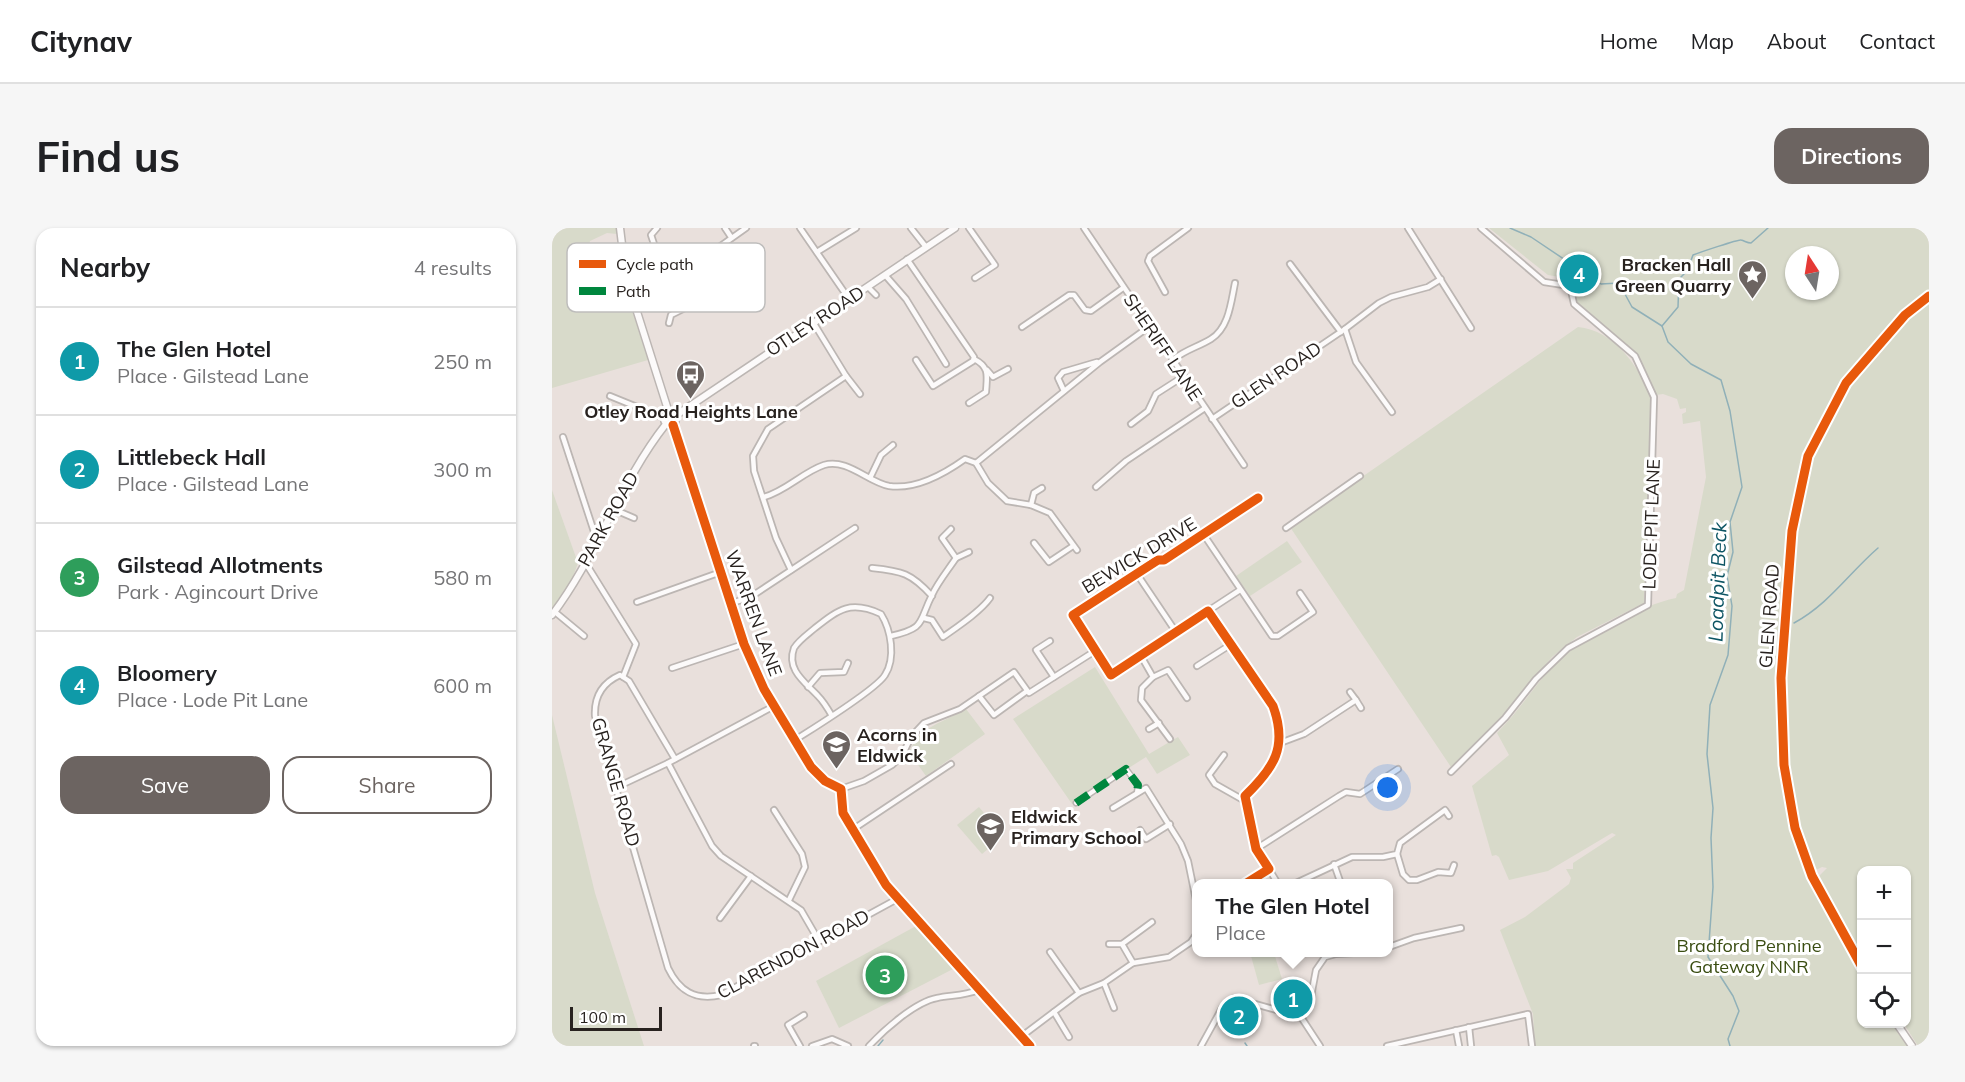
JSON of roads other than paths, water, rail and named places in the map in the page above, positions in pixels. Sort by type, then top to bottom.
[{"type":"street","name":"WARREN LANE","points":[[620,228],[622,243]]},
{"type":"street","points":[[651,235],[657,228]]},
{"type":"street","points":[[725,228],[731,237]]},
{"type":"street","points":[[723,243],[746,228]]},
{"type":"street","points":[[800,228],[849,299]]},
{"type":"street","points":[[817,252],[856,228]]},
{"type":"street","points":[[911,228],[926,247]]},
{"type":"street","points":[[969,228],[995,265],[975,278]]},
{"type":"street","name":"SHERIFF LANE","points":[[1084,228],[1244,465]]},
{"type":"street","points":[[1166,292],[1148,261],[1150,256],[1188,228]]},
{"type":"street","points":[[1408,228],[1471,328]]},
{"type":"street","name":"LODE PIT LANE","points":[[1451,772],[1505,718],[1536,679],[1568,648],[1648,604],[1654,397],[1646,376],[1635,356],[1574,304],[1570,286],[1544,282],[1481,228]]},
{"type":"street","name":"OTLEY ROAD","points":[[670,419],[953,229]]},
{"type":"street","points":[[644,234],[651,235]]},
{"type":"street","points":[[651,235],[654,243]]},
{"type":"street","points":[[907,259],[975,359],[984,363],[993,377],[1008,369]]},
{"type":"street","name":"GLEN ROAD","points":[[1290,264],[1343,331]]},
{"type":"street","points":[[885,275],[906,299],[946,364]]},
{"type":"street","name":"GLEN ROAD","points":[[1212,419],[1390,297],[1428,287],[1441,279]]},
{"type":"street","points":[[1174,359],[1187,348],[1217,334],[1227,317],[1235,283]]},
{"type":"street","points":[[868,287],[876,295]]},
{"type":"street","points":[[1022,327],[1070,295],[1074,295],[1085,310],[1091,311],[1123,288]]},
{"type":"street","name":"GLEN ROAD","points":[[1857,958],[1812,876],[1795,828],[1784,765],[1781,678],[1792,531],[1808,456],[1846,383],[1905,315],[1929,296]]},
{"type":"street","name":"WARREN LANE","points":[[637,312],[744,644],[774,706],[811,767],[825,781],[842,789]]},
{"type":"street","points":[[669,323],[672,315],[678,312]]},
{"type":"street","points":[[812,322],[860,394]]},
{"type":"street","points":[[976,463],[1100,362],[1150,326]]},
{"type":"street","points":[[1343,331],[1356,362],[1392,412]]},
{"type":"street","points":[[916,360],[933,386],[975,359]]},
{"type":"street","points":[[1064,391],[1058,378],[1063,372],[1100,362]]},
{"type":"street","points":[[969,404],[986,392],[987,370]]},
{"type":"street","points":[[791,570],[776,538],[754,471],[753,456],[768,429],[846,376]]},
{"type":"street","points":[[1131,424],[1148,411],[1156,394],[1184,376]]},
{"type":"street","points":[[610,396],[670,419]]},
{"type":"street","points":[[1096,487],[1126,461],[1205,408]]},
{"type":"street","name":"PARK ROAD","points":[[553,613],[597,541],[640,460],[670,419]]},
{"type":"street","points":[[563,437],[597,541]]},
{"type":"street","points":[[870,478],[881,455],[893,445]]},
{"type":"street","points":[[764,497],[780,492],[825,465],[843,466],[887,486],[907,486],[951,470],[965,459],[976,463],[988,483],[1007,501],[1031,505],[1050,513],[1077,550]]},
{"type":"street","points":[[1286,528],[1360,476]]},
{"type":"street","points":[[1031,505],[1034,493],[1042,488]]},
{"type":"street","name":"BEWICK DRIVE","points":[[1095,651],[1073,615],[1204,535],[1258,498]]},
{"type":"street","points":[[613,509],[634,518]]},
{"type":"street","points":[[731,603],[749,598],[855,528]]},
{"type":"street","points":[[951,529],[942,538],[956,558]]},
{"type":"street","points":[[1204,535],[1272,636],[1278,636],[1313,612],[1300,593]]},
{"type":"street","points":[[1034,543],[1049,562],[1073,546]]},
{"type":"street","points":[[891,636],[917,627],[924,618],[932,596],[956,558],[969,552]]},
{"type":"street","points":[[585,562],[636,644],[623,677],[629,681],[675,759]]},
{"type":"street","points":[[872,568],[901,571],[917,580],[932,596]]},
{"type":"street","points":[[637,602],[721,572]]},
{"type":"street","points":[[1137,574],[1176,632]]},
{"type":"street","points":[[979,696],[994,715],[1027,691],[1029,693],[1095,651],[1111,675],[1239,590]]},
{"type":"street","points":[[924,618],[932,620],[943,637],[982,608],[990,598]]},
{"type":"street","points":[[795,740],[832,716],[885,676],[890,660],[891,636],[881,614],[855,607],[840,608],[794,648],[792,663],[798,676],[820,697],[832,716]]},
{"type":"street","points":[[1208,611],[1273,706],[1279,723],[1280,742],[1273,764],[1245,796],[1256,849],[1275,879]]},
{"type":"street","points":[[553,613],[584,636]]},
{"type":"street","points":[[1050,641],[1036,650],[1054,677]]},
{"type":"street","points":[[672,668],[744,644]]},
{"type":"street","points":[[1197,666],[1230,645]]},
{"type":"street","points":[[1141,656],[1153,677]]},
{"type":"street","points":[[808,687],[819,673],[844,672],[848,663]]},
{"type":"street","points":[[1170,739],[1141,699],[1142,688],[1153,677],[1168,670],[1187,698]]},
{"type":"street","points":[[1027,691],[1014,672],[960,709],[922,725],[911,737],[902,756],[892,765],[864,781],[842,789],[843,813],[886,885],[1030,1046]]},
{"type":"street","name":"GRANGE ROAD","points":[[623,677],[620,675],[609,680],[595,703],[595,716],[668,968],[675,981],[685,992]]},
{"type":"street","points":[[1350,692],[1361,708]]},
{"type":"street","points":[[1280,742],[1304,734],[1356,700]]},
{"type":"street","points":[[617,786],[668,763],[774,706]]},
{"type":"street","points":[[1149,729],[1159,723]]},
{"type":"street","points":[[1224,755],[1209,775],[1215,784],[1245,801]]},
{"type":"street","points":[[668,763],[712,846],[801,910],[819,941]]},
{"type":"street","points":[[852,830],[951,764]]},
{"type":"street","points":[[1076,803],[1126,769],[1138,785],[1137,792]]},
{"type":"street","points":[[1256,849],[1346,792],[1360,794],[1398,769]]},
{"type":"street","points":[[1113,808],[1146,788],[1170,824],[1188,861],[1192,881]]},
{"type":"street","points":[[774,810],[802,854],[805,867],[789,900]]},
{"type":"street","points":[[1449,816],[1445,810],[1400,843],[1397,854],[1403,874],[1409,880],[1417,880],[1438,872],[1451,873],[1456,876]]},
{"type":"street","points":[[1140,830],[1146,839],[1170,824]]},
{"type":"street","points":[[1304,879],[1352,857],[1383,857],[1397,854]]},
{"type":"street","points":[[1334,864],[1339,879]]},
{"type":"street","points":[[1451,873],[1454,865]]},
{"type":"street","points":[[1253,879],[1269,869]]},
{"type":"street","points":[[720,918],[751,876]]},
{"type":"street","name":"CLARENDON ROAD","points":[[685,992],[709,998],[721,995],[899,898]]},
{"type":"street","points":[[1109,945],[1122,944],[1152,922]]},
{"type":"street","points":[[1393,946],[1414,938],[1461,928]]},
{"type":"street","points":[[1022,1036],[1079,993],[1104,983],[1133,963],[1169,957],[1192,940]]},
{"type":"street","points":[[1122,944],[1133,963]]},
{"type":"street","points":[[1050,952],[1079,993]]},
{"type":"street","points":[[1300,1017],[1309,1007],[1316,970],[1325,957]]},
{"type":"street","points":[[1104,983],[1114,1008]]},
{"type":"street","points":[[868,1046],[885,1029],[918,1006],[938,998],[953,998],[978,990]]},
{"type":"street","points":[[1201,1046],[1222,1008],[1234,998],[1300,1017],[1320,1046]]},
{"type":"street","points":[[1054,1012],[1069,1037]]},
{"type":"street","points":[[1387,1046],[1528,1014],[1532,1046]]},
{"type":"street","points":[[800,1046],[788,1025],[804,1015]]},
{"type":"street","points":[[1469,1027],[1471,1046]]},
{"type":"street","points":[[1900,1028],[1912,1046]]},
{"type":"street","points":[[1456,1030],[1459,1046]]},
{"type":"street","points":[[812,1046],[832,1039],[848,1046]]},
{"type":"waterway","name":"Loadpit Beck","points":[[1510,228],[1531,237],[1601,284],[1619,283],[1632,307],[1662,326],[1668,342],[1691,364],[1721,380],[1730,411],[1742,487],[1730,522],[1733,552],[1727,576],[1732,606],[1728,655],[1710,705],[1707,754],[1713,808],[1711,838],[1713,887],[1708,957],[1733,996],[1739,1011],[1728,1039],[1730,1046]]},
{"type":"waterway","points":[[1662,326],[1678,307],[1679,279],[1687,271],[1693,255],[1739,240],[1751,243],[1768,228]]},
{"type":"waterway","points":[[1794,623],[1818,607],[1878,548]]},
{"type":"waterway","points":[[878,1046],[883,1040]]},
{"type":"place","name":"Bloomery","points":[[1579,274]]},
{"type":"place","name":"Bracken Hall Green Quarry","points":[[1752,300]]},
{"type":"place","name":"Otley Road Heights Lane","points":[[691,400]]},
{"type":"place","name":"Acorns in Eldwick","points":[[836,770]]},
{"type":"place","name":"Eldwick Primary School","points":[[990,852]]},
{"type":"place","name":"Gilstead Allotments","points":[[885,975]]},
{"type":"place","name":"The Glen Hotel","points":[[1293,999]]},
{"type":"place","name":"Littlebeck Hall","points":[[1239,1016]]},
{"type":"park label","name":"Bradford Pennine Gateway NNR","points":[[1749,955]]}]
